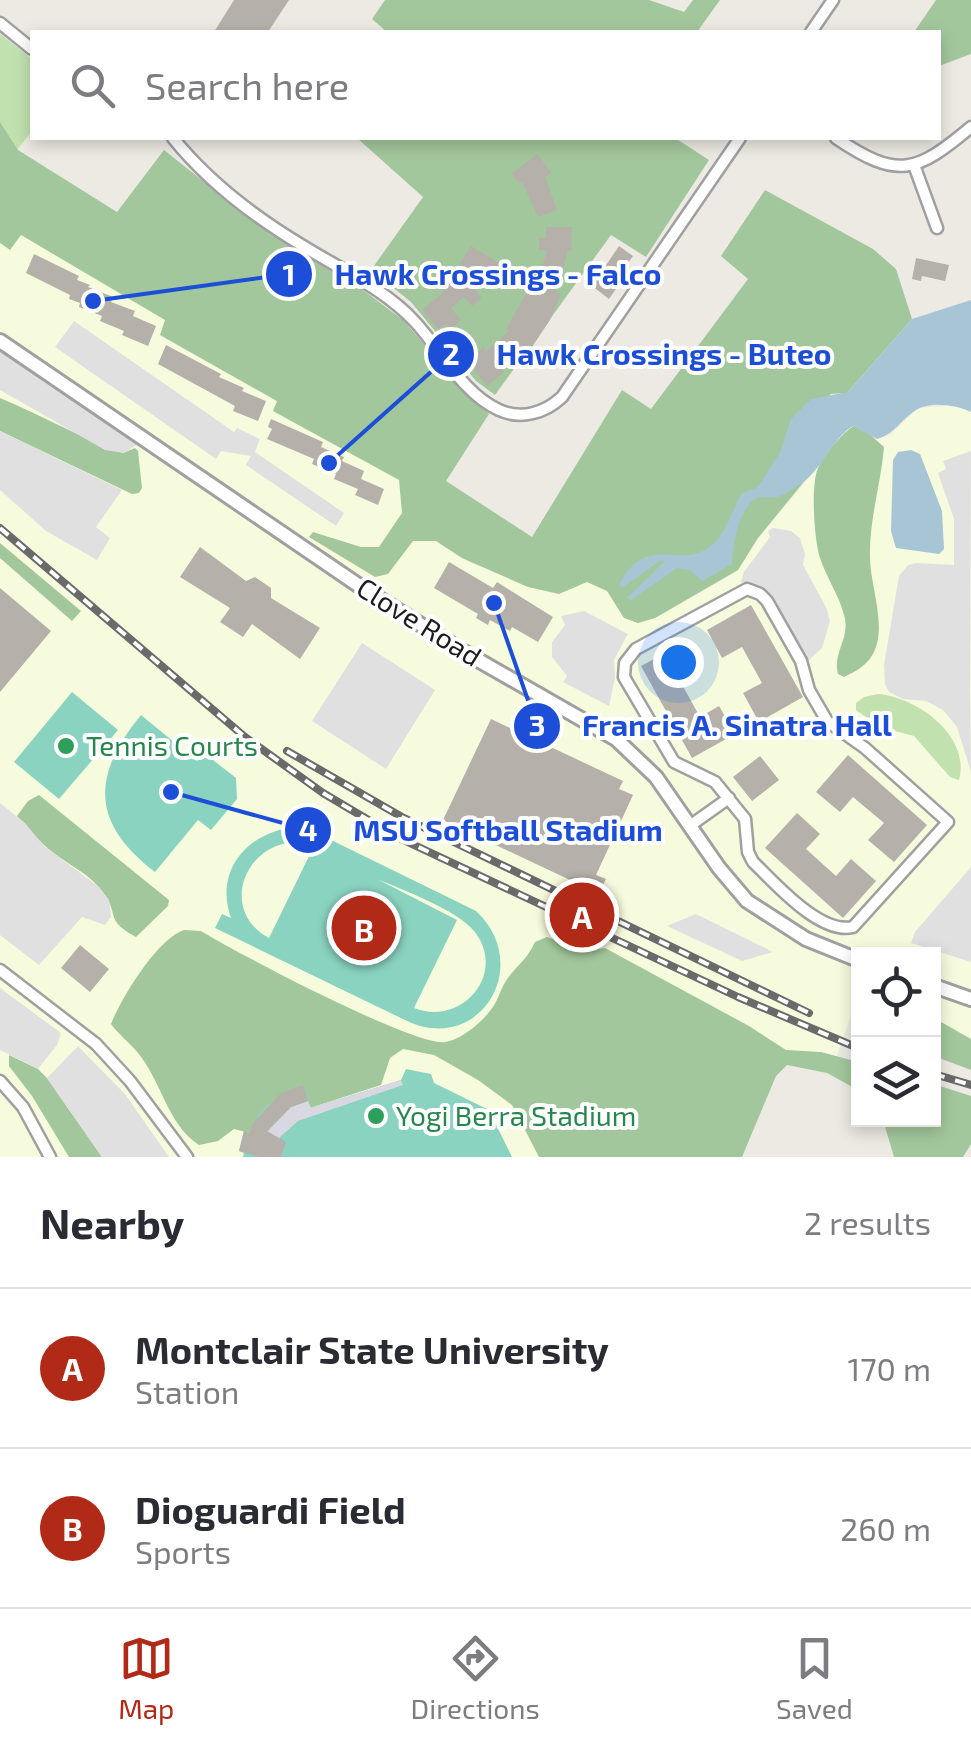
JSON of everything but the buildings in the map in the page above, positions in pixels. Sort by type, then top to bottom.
[{"type":"street","points":[[813,30],[834,0]]},
{"type":"street","points":[[0,23],[30,48]]},
{"type":"street","points":[[839,140],[876,162],[914,164],[937,153],[971,127]]},
{"type":"street","points":[[175,140],[206,177],[282,234],[407,314],[480,399],[505,412],[522,415],[540,412],[562,397],[739,140]]},
{"type":"street","points":[[914,164],[938,228]]},
{"type":"street","name":"Clove Road","points":[[0,341],[360,587],[464,652],[604,730],[644,763],[747,900],[806,939],[851,957]]},
{"type":"street","points":[[747,590],[767,601],[826,721],[865,748],[948,822],[860,921],[845,929],[809,914],[753,862],[748,852],[747,825],[730,798],[709,778],[674,762],[640,708],[624,672],[629,656],[636,650],[747,590]]},
{"type":"street","points":[[691,825],[730,798]]},
{"type":"street","points":[[0,970],[96,1044],[130,1080],[187,1157]]},
{"type":"street","points":[[941,988],[971,999]]},
{"type":"street","points":[[0,1081],[23,1107],[50,1157]]},
{"type":"shaded area","points":[[20,234],[166,320],[161,336],[278,402],[274,412],[400,480],[436,541],[461,558],[528,587],[587,582],[607,591],[624,617],[638,623],[656,618],[737,571],[758,538],[837,444],[890,435],[918,408],[956,405],[971,412],[971,1039],[941,1022],[941,947],[851,947],[851,1015],[834,1065],[792,1052],[644,1157],[0,1157],[0,243]]},
{"type":"shaded area","points":[[74,321],[234,432],[237,428],[260,439],[255,452],[344,513],[336,526],[246,465],[251,456],[221,451],[216,459],[55,347]]},
{"type":"shaded area","points":[[0,351],[138,444],[124,453],[105,450],[0,390]]},
{"type":"shaded area","points":[[0,431],[122,490],[96,527],[110,538],[97,560],[46,531],[0,490]]},
{"type":"shaded area","points":[[971,451],[971,772],[957,727],[943,710],[926,701],[903,699],[889,692],[884,665],[899,576],[908,565],[916,563],[954,565],[954,519],[938,473],[946,469],[943,461]]},
{"type":"shaded area","points":[[773,528],[791,531],[800,538],[805,554],[803,565],[827,609],[830,621],[822,648],[808,661],[772,596],[761,587],[741,582]]},
{"type":"shaded area","points":[[584,611],[628,634],[614,660],[609,706],[563,682],[567,676],[552,657],[552,642],[565,625],[561,616]]},
{"type":"shaded area","points":[[362,643],[435,690],[386,769],[312,721]]},
{"type":"shaded area","points":[[0,803],[25,823],[44,846],[99,887],[109,900],[111,917],[105,925],[82,917],[39,965],[0,935]]},
{"type":"shaded area","points":[[971,867],[971,962],[941,952],[941,947],[911,943],[915,932]]},
{"type":"shaded area","points":[[696,914],[773,952],[742,961],[667,926]]},
{"type":"shaded area","points":[[0,988],[61,1033],[57,1045],[38,1069],[0,1050]]},
{"type":"shaded area","points":[[78,1046],[125,1094],[169,1157],[102,1157],[47,1078]]},
{"type":"shaded area","points":[[401,1080],[403,1085],[298,1121],[279,1138],[273,1157],[260,1157],[268,1131],[291,1107],[308,1101],[311,1108]]},
{"type":"green space","points":[[385,0],[649,0],[684,12],[693,0],[720,0],[698,30],[385,30],[372,19]]},
{"type":"green space","points":[[936,0],[971,0],[971,54],[941,65],[941,30],[915,30]]},
{"type":"green space","points":[[0,34],[30,57],[30,134],[17,150],[0,122]]},
{"type":"green space","points":[[0,122],[18,150],[117,212],[164,150],[270,234],[359,287],[403,320],[489,414],[446,481],[532,537],[622,390],[651,409],[748,279],[721,256],[765,190],[873,249],[896,269],[912,319],[847,393],[830,394],[807,478],[758,538],[738,570],[655,618],[638,623],[624,618],[607,591],[587,582],[559,594],[528,587],[462,558],[436,541],[413,541],[388,574],[375,577],[309,537],[313,532],[361,547],[379,547],[402,513],[399,480],[273,411],[277,401],[160,335],[165,320],[21,235],[10,250],[0,243]]},
{"type":"green space","points":[[359,140],[678,140],[709,160],[646,257],[611,235],[495,395],[476,381],[411,302],[371,270],[423,197]]},
{"type":"green space","points":[[0,398],[123,453],[135,448],[142,488],[139,493],[132,494],[0,431]]},
{"type":"green space","points":[[854,426],[865,430],[884,447],[870,543],[879,630],[871,657],[844,677],[838,674],[837,659],[846,624],[818,549],[814,497],[816,474],[822,461]]},
{"type":"green space","points":[[0,543],[81,611],[72,621],[0,558]]},
{"type":"green space","name":"Tennis Courts","points":[[72,692],[118,730],[59,799],[14,762]]},
{"type":"green space","points":[[878,694],[909,703],[938,722],[957,748],[959,780],[950,777],[914,736],[880,727],[856,710],[856,703],[864,697]]},
{"type":"green space","points":[[141,715],[197,761],[204,753],[236,778],[237,799],[211,830],[198,820],[155,872],[118,835],[105,797],[113,758]]},
{"type":"green space","points":[[39,795],[169,900],[168,906],[136,937],[116,922],[99,887],[44,845],[17,816],[28,801]]},
{"type":"green space","points":[[288,828],[321,835],[476,911],[493,933],[500,956],[499,978],[491,999],[476,1015],[457,1026],[433,1028],[407,1021],[215,928],[222,914],[231,918],[227,886],[237,859],[246,848],[272,832]],"holes":[[[294,842],[313,848],[269,938],[254,927],[245,913],[244,882],[261,855]],[[377,879],[443,908],[474,931],[486,963],[483,979],[463,1003],[432,1012],[414,1008],[457,920]]]},
{"type":"green space","points":[[184,930],[201,931],[364,1015],[427,1040],[445,1042],[463,1035],[485,1017],[535,942],[547,937],[586,951],[605,948],[786,1050],[821,1052],[851,1060],[851,1086],[827,1073],[787,1065],[776,1076],[742,1157],[539,1157],[512,1105],[434,1055],[403,1049],[390,1058],[381,1085],[250,1133],[234,1129],[218,1141],[199,1145],[179,1126],[138,1053],[111,1024],[152,956]]},
{"type":"green space","points":[[941,1022],[971,1039],[971,1070],[941,1059]]},
{"type":"green space","points":[[9,1055],[38,1069],[47,1078],[102,1157],[69,1157],[9,1066]]},
{"type":"green space","name":"Yogi Berra Stadium","points":[[406,1069],[431,1074],[434,1083],[489,1110],[512,1157],[243,1157],[244,1153],[239,1151],[244,1131],[250,1133],[264,1109],[286,1092],[303,1085],[311,1108],[401,1080]]},
{"type":"green space","points":[[941,1086],[971,1096],[971,1144],[963,1157],[894,1157],[885,1127],[941,1127]]},
{"type":"water","points":[[971,300],[971,412],[944,405],[922,407],[877,439],[853,426],[801,484],[780,496],[757,498],[750,503],[736,532],[732,564],[702,581],[692,571],[677,568],[631,600],[627,598],[665,561],[622,588],[619,585],[629,569],[640,560],[696,553],[714,543],[741,494],[758,487],[780,453],[791,419],[811,399],[848,392],[912,319]]},
{"type":"water","points":[[911,450],[920,454],[942,511],[944,549],[939,554],[896,548],[891,531],[893,460],[898,452]]},
{"type":"railway","points":[[0,528],[245,737],[323,793],[397,837],[738,997],[851,1045]]},
{"type":"railway","points":[[287,751],[402,817],[809,1013]]},
{"type":"railway","points":[[941,1076],[971,1085]]},
{"type":"place","name":"Hawk Crossings - Falco","points":[[93,301]]},
{"type":"place","name":"Hawk Crossings - Buteo","points":[[329,463]]},
{"type":"place","name":"Francis A. Sinatra Hall","points":[[494,603]]},
{"type":"place","name":"Tennis Courts","points":[[66,746]]},
{"type":"place","name":"MSU Softball Stadium","points":[[171,792]]},
{"type":"place","name":"Montclair State University","points":[[582,915]]},
{"type":"place","name":"Dioguardi Field","points":[[364,928]]},
{"type":"place","name":"Yogi Berra Stadium","points":[[376,1116]]}]
